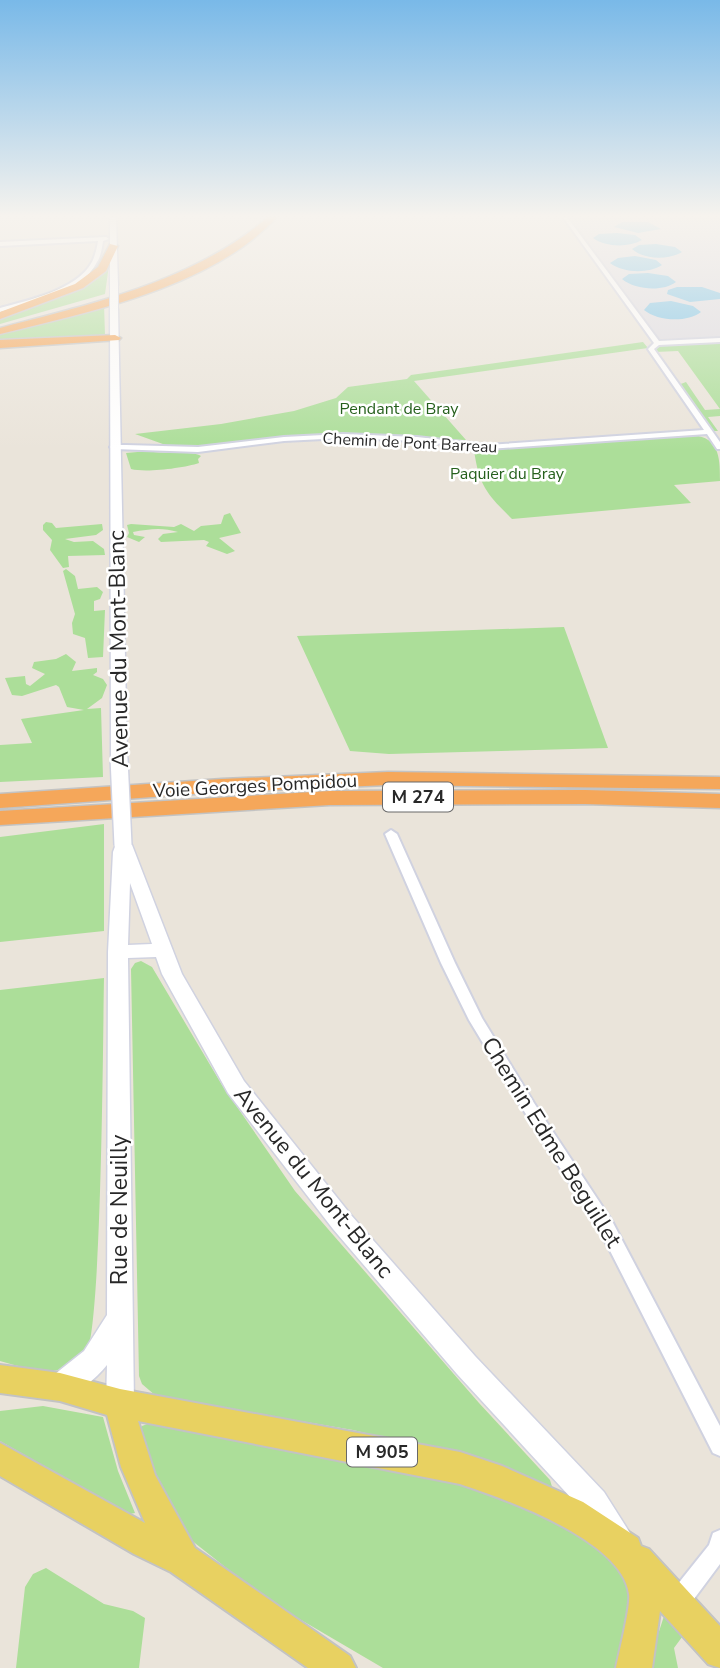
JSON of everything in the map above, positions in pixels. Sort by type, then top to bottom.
[{"type":"highway","points":[[0,316],[60,295]]},
{"type":"highway","points":[[0,329],[110,295]]},
{"type":"highway","points":[[0,329],[125,295]]},
{"type":"highway","points":[[0,344],[115,338]]},
{"type":"highway","name":"Voie Georges Pompidou","points":[[0,818],[230,785],[444,778],[720,783]]},
{"type":"highway","points":[[0,790],[112,801]]},
{"type":"highway","name":"Voie Georges Pompidou","points":[[0,801],[585,797],[720,801]]},
{"type":"highway","points":[[0,827],[112,801]]},
{"type":"main road","name":"Avenue du Mont-Blanc","points":[[114,295],[114,447],[122,845],[143,892],[172,974],[236,1087],[287,1155],[466,1365],[594,1502],[626,1550],[720,1652]]},
{"type":"main road","name":"Rue de Neuilly","points":[[122,845],[118,952],[120,1405],[125,1437],[142,1487],[183,1560]]},
{"type":"main road","points":[[118,952],[162,950]]},
{"type":"main road","points":[[0,1392],[48,1387],[85,1372],[100,1356],[120,1317]]},
{"type":"main road","name":"M 905","points":[[0,1379],[48,1387],[120,1405],[150,1408],[460,1468],[502,1482],[572,1513],[626,1550]]},
{"type":"main road","name":"Rue de Neuilly","points":[[0,1459],[146,1542],[183,1560],[338,1668]]},
{"type":"main road","points":[[626,1550],[646,1593],[634,1668]]},
{"type":"street","points":[[0,310],[46,295]]},
{"type":"street","points":[[622,295],[657,343]]},
{"type":"street","points":[[720,340],[657,343],[651,349],[720,447]]},
{"type":"street","name":"Chemin de Pont Barreau","points":[[114,447],[144,446],[167,451],[211,449],[323,436],[461,442],[496,447],[708,432]]},
{"type":"street","name":"Chemin Edme Beguillet","points":[[391,834],[447,963],[476,1020],[528,1107],[606,1226],[720,1446]]},
{"type":"street","points":[[677,1603],[718,1550],[720,1540]]},
{"type":"shaded area","points":[[625,295],[720,295],[720,337],[656,339]]},
{"type":"green space","points":[[63,295],[102,295],[0,324],[0,317]]},
{"type":"green space","points":[[104,304],[105,336],[0,343],[0,334]]},
{"type":"green space","points":[[720,341],[720,409],[678,351],[655,352],[655,348],[661,345]]},
{"type":"green space","name":"Pendant de Bray","points":[[643,342],[648,348],[414,381],[466,440],[329,434],[174,448],[135,434],[221,424],[294,411],[336,398],[348,387],[407,379],[411,375]]},
{"type":"green space","points":[[686,382],[705,410],[720,409],[720,416],[708,417],[718,431],[714,431],[678,385]]},
{"type":"green space","name":"Paquier du Bray","points":[[698,436],[705,438],[715,447],[719,459],[720,481],[674,485],[691,503],[512,519],[486,489],[474,450]]},
{"type":"green space","points":[[149,451],[201,456],[199,463],[184,467],[131,469],[126,453]]},
{"type":"green space","points":[[230,513],[241,533],[219,538],[235,551],[227,554],[206,546],[209,542],[204,540],[161,542],[158,539],[163,534],[178,532],[166,529],[133,532],[134,535],[145,537],[139,542],[127,537],[127,525],[131,524],[174,527],[181,524],[194,531],[201,526],[221,524],[224,515]]},
{"type":"green space","points":[[46,522],[52,523],[56,528],[102,524],[103,530],[96,535],[65,539],[74,542],[93,541],[104,549],[105,555],[68,556],[69,567],[63,568],[50,550],[52,540],[43,530]]},
{"type":"green space","points":[[66,569],[75,576],[78,589],[97,587],[103,592],[100,599],[94,601],[94,611],[105,610],[103,657],[88,658],[85,638],[73,634],[75,614],[63,571]]},
{"type":"green space","points":[[564,627],[608,748],[389,754],[350,751],[297,636]]},
{"type":"green space","points":[[66,654],[76,662],[72,671],[97,668],[93,675],[103,679],[107,685],[102,698],[87,709],[101,708],[103,777],[0,782],[0,745],[32,743],[21,719],[84,710],[67,707],[56,685],[22,696],[12,695],[5,678],[25,676],[26,684],[30,686],[45,674],[32,668],[34,662],[56,659]]},
{"type":"green space","points":[[104,824],[104,931],[0,942],[0,837]]},
{"type":"green space","points":[[141,961],[152,967],[222,1085],[295,1191],[479,1403],[550,1480],[553,1490],[474,1459],[353,1430],[156,1396],[142,1384],[139,1376],[131,969],[135,963]]},
{"type":"green space","points":[[104,978],[98,1241],[91,1337],[85,1356],[75,1364],[55,1371],[33,1370],[0,1361],[0,990]]},
{"type":"green space","points":[[43,1406],[103,1417],[118,1471],[135,1513],[123,1511],[0,1441],[0,1411]]},
{"type":"green space","points":[[150,1423],[438,1479],[516,1505],[573,1532],[598,1549],[616,1568],[627,1589],[628,1619],[617,1668],[383,1668],[267,1600],[191,1540],[177,1522],[147,1462],[139,1430]]},
{"type":"green space","points":[[46,1568],[104,1604],[133,1611],[145,1618],[139,1668],[16,1668],[25,1587],[33,1574]]},
{"type":"green space","points":[[666,1610],[685,1633],[674,1648],[678,1668],[647,1668]]},
{"type":"water","points":[[669,295],[720,295],[720,299],[690,302]]},
{"type":"water","points":[[671,301],[693,306],[701,312],[688,318],[672,319],[644,310],[650,303]]}]
